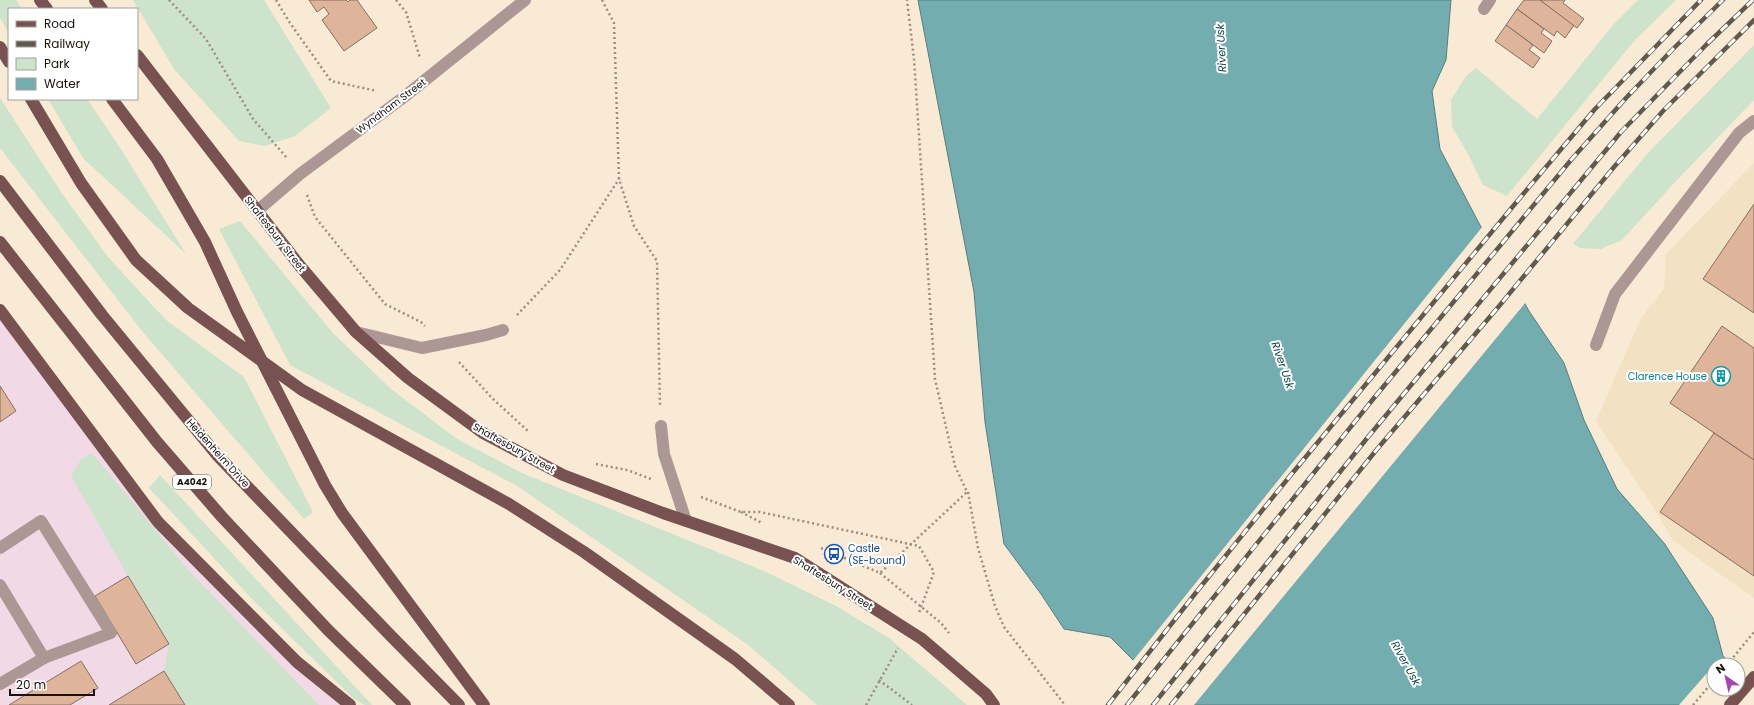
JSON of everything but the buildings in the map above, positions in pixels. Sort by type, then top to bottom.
[{"type":"main road","points":[[40,0],[46,8]]},
{"type":"main road","points":[[95,0],[101,8]]},
{"type":"main road","points":[[0,47],[8,60]]},
{"type":"main road","name":"Shaftesbury Street","points":[[138,55],[300,266],[356,332],[408,378],[483,433],[563,475],[686,521],[795,558],[922,639],[986,694],[994,705]]},
{"type":"main road","points":[[32,100],[81,183],[136,260],[188,308],[302,390],[503,500],[584,552],[735,659],[789,705]]},
{"type":"main road","points":[[113,100],[157,159],[205,242],[237,312],[325,485],[342,513],[484,705]]},
{"type":"main road","name":"Heidenheim Drive","points":[[0,181],[102,315],[216,454],[390,636],[459,705]]},
{"type":"main road","name":"A4042","points":[[0,242],[157,442],[222,517],[328,630],[405,705]]},
{"type":"main road","points":[[0,310],[158,522],[297,662],[350,705]]},
{"type":"main road","points":[[1730,705],[1754,677]]},
{"type":"street","name":"Wyndham Street","points":[[257,211],[300,174],[404,97],[525,0]]},
{"type":"street","points":[[1596,345],[1615,294],[1739,134],[1754,121]]},
{"type":"street","points":[[356,332],[422,348],[503,330]]},
{"type":"street","points":[[661,426],[664,454],[686,521]]},
{"type":"street","points":[[0,548],[41,521],[111,633],[44,658],[0,684]]},
{"type":"street","points":[[0,585],[44,658]]},
{"type":"path","points":[[169,0],[206,39],[253,119],[300,174],[314,217],[385,304],[421,322],[444,344],[492,398],[532,436]]},
{"type":"path","points":[[276,0],[290,24],[331,81],[404,97]]},
{"type":"path","points":[[396,0],[406,12],[427,79]]},
{"type":"path","points":[[602,0],[614,22],[619,179],[634,226],[657,261],[661,426]]},
{"type":"path","points":[[907,0],[914,59],[935,379],[955,466],[968,492],[978,548],[995,606],[1004,627],[1065,705]]},
{"type":"path","points":[[503,330],[560,270],[619,179]]},
{"type":"path","points":[[590,462],[627,470],[674,486],[741,512],[766,525]]},
{"type":"path","points":[[814,545],[880,573],[968,492]]},
{"type":"path","points":[[741,512],[760,512],[919,546]]},
{"type":"path","points":[[1734,657],[1754,632]]},
{"type":"path","points":[[866,705],[879,680],[912,705]]},
{"type":"path","points":[[1693,705],[1706,690]]},
{"type":"shaded area","points":[[1754,163],[1754,598],[1672,540],[1658,514],[1596,421],[1641,318],[1664,289],[1666,254]]},
{"type":"shaded area","points":[[0,310],[158,522],[350,705],[0,705]]},
{"type":"green space","points":[[0,0],[16,0],[21,8],[8,8],[8,31],[0,18]]},
{"type":"green space","points":[[133,0],[264,0],[331,108],[295,136],[265,146],[239,141],[174,69]]},
{"type":"green space","points":[[1638,0],[1676,0],[1635,40],[1507,196],[1483,185],[1468,154],[1452,127],[1451,100],[1466,76],[1476,68],[1537,119],[1613,25]]},
{"type":"green space","points":[[1754,45],[1754,100],[1622,240],[1601,249],[1580,248],[1573,244],[1647,154]]},
{"type":"green space","points":[[0,98],[61,192],[108,257],[166,320],[244,377],[313,512],[304,519],[142,331],[0,148]]},
{"type":"green space","points":[[49,100],[88,100],[117,143],[186,254],[83,158]]},
{"type":"green space","points":[[240,221],[333,333],[391,389],[457,439],[522,473],[764,571],[836,606],[889,638],[967,705],[817,705],[747,644],[517,486],[290,365],[219,229]]},
{"type":"green space","points":[[92,453],[190,572],[319,705],[185,705],[164,671],[169,644],[71,476],[81,459]]},
{"type":"green space","points":[[160,475],[372,705],[365,705],[353,698],[254,601],[149,488]]},
{"type":"water","name":"River Usk","points":[[918,0],[1451,0],[1446,60],[1432,91],[1440,149],[1481,227],[1529,311],[1564,363],[1584,420],[1617,489],[1664,543],[1713,618],[1724,657],[1706,657],[1706,697],[1734,697],[1754,705],[1178,705],[1110,637],[1064,629],[1041,594],[1004,544],[985,422],[974,292]]},
{"type":"pier","points":[[1483,226],[1526,302],[1194,705],[1175,705],[1132,662]]},
{"type":"pier","points":[[1706,674],[1706,697],[1746,697],[1746,674],[1754,681],[1754,705],[1679,705]]},
{"type":"railway","points":[[1108,705],[1290,476],[1519,199],[1595,109],[1701,0]]},
{"type":"railway","points":[[1127,705],[1374,398],[1571,160],[1626,98],[1723,0]]},
{"type":"railway","points":[[1153,705],[1368,437],[1621,132],[1707,44],[1753,0]]},
{"type":"railway","points":[[1171,705],[1378,448],[1500,305],[1614,167],[1663,111],[1754,20]]},
{"type":"place","name":"Clarence House","points":[[1721,376]]},
{"type":"place","name":"Castle (SE-bound)","points":[[834,554]]}]
